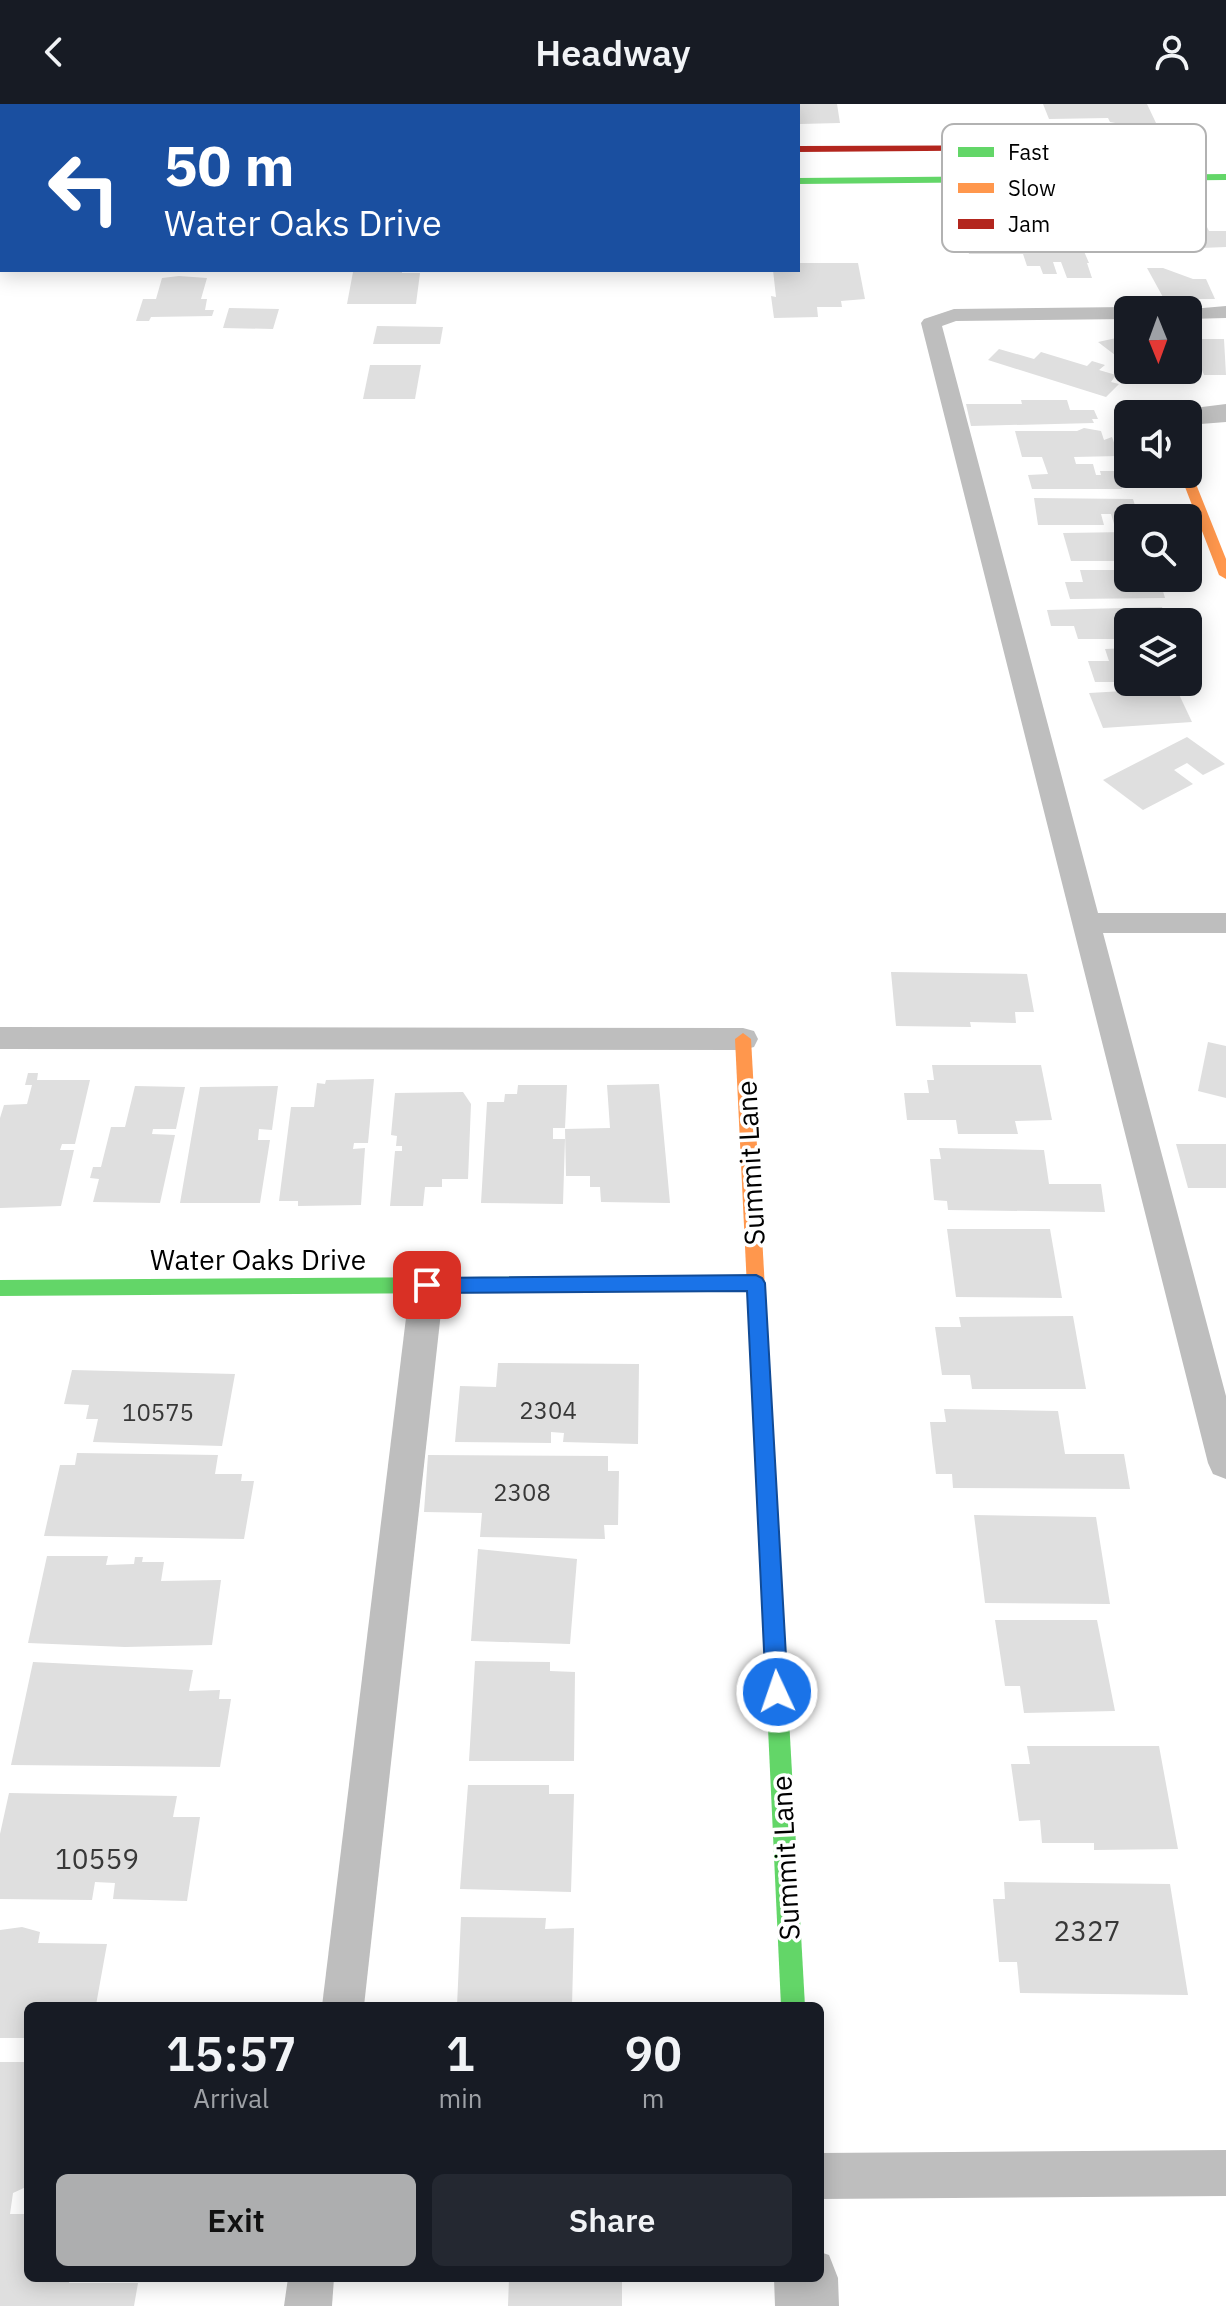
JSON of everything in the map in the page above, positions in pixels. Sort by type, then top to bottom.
[{"type":"street","points":[[800,149],[942,148]]},
{"type":"street","points":[[1206,177],[1226,177]]},
{"type":"street","points":[[800,181],[942,180]]},
{"type":"street","points":[[1202,415],[1226,413]]},
{"type":"street","points":[[1192,488],[1226,575]]},
{"type":"street","name":"Summit Lane","points":[[743,1039],[793,2002]]},
{"type":"street","name":"Water Oaks Drive","points":[[2,1295],[427,1285],[756,1283]]},
{"type":"street","points":[[806,2282],[807,2306]]},
{"type":"lane","points":[[1202,313],[1226,312]]},
{"type":"lane","points":[[1114,313],[954,315],[931,323],[1226,1463]]},
{"type":"lane","points":[[1088,923],[1226,923]]},
{"type":"lane","points":[[0,1038],[743,1039]]},
{"type":"lane","points":[[343,2002],[427,1285]]},
{"type":"lane","points":[[824,2176],[1226,2173]]},
{"type":"lane","points":[[308,2306],[311,2282]]},
{"type":"building","points":[[800,104],[837,104],[840,123],[800,124]]},
{"type":"building","points":[[1043,104],[1147,104],[1156,123],[1121,124],[1110,122],[1108,118],[1049,119]]},
{"type":"building","points":[[1206,225],[1209,231],[1226,231],[1226,247],[1206,248]]},
{"type":"building","points":[[1084,252],[1092,278],[1067,278],[1061,262],[1053,262],[1057,274],[1043,274],[1040,266],[1027,266],[1023,254],[969,254]]},
{"type":"building","points":[[800,263],[858,263],[865,299],[841,301],[842,307],[817,307],[818,317],[774,318],[771,296],[776,297],[773,272],[800,272]]},
{"type":"building","points":[[1147,268],[1163,268],[1193,279],[1206,279],[1215,299],[1202,299],[1202,296],[1162,296]]},
{"type":"building","points":[[353,272],[420,273],[416,304],[347,304]]},
{"type":"building","points":[[162,278],[207,278],[201,299],[207,299],[205,310],[214,310],[212,316],[151,317],[149,321],[136,321],[143,299],[156,299]]},
{"type":"building","points":[[229,308],[279,309],[273,329],[223,328]]},
{"type":"building","points":[[377,326],[443,327],[440,344],[373,344]]},
{"type":"building","points":[[1114,339],[1114,354],[1098,342]]},
{"type":"building","points":[[1202,339],[1224,339],[1226,375],[1204,375]]},
{"type":"building","points":[[999,349],[1034,359],[1041,352],[1087,366],[1092,361],[1105,365],[1099,370],[1114,374],[1111,382],[1119,384],[1106,397],[988,360]]},
{"type":"building","points":[[370,365],[421,365],[415,399],[363,399]]},
{"type":"building","points":[[1021,400],[1067,400],[1070,410],[1094,410],[1098,419],[1092,419],[1094,423],[971,426],[966,404],[1022,404]]},
{"type":"building","points":[[1084,428],[1101,431],[1104,440],[1112,437],[1114,456],[1074,457],[1076,464],[1093,464],[1096,475],[1101,475],[1100,471],[1114,471],[1114,488],[1122,489],[1032,489],[1028,475],[1048,474],[1042,457],[1022,457],[1015,431],[1077,431]]},
{"type":"building","points":[[1034,498],[1133,499],[1135,504],[1114,504],[1114,524],[1111,514],[1101,514],[1104,525],[1038,525]]},
{"type":"building","points":[[1114,532],[1114,561],[1071,561],[1063,533]]},
{"type":"building","points":[[1080,570],[1114,570],[1114,592],[1163,592],[1165,598],[1070,599],[1065,582],[1083,582]]},
{"type":"building","points":[[1114,608],[1114,639],[1078,639],[1074,626],[1051,626],[1047,610]]},
{"type":"building","points":[[1105,649],[1114,649],[1114,682],[1095,682],[1088,661],[1109,661]]},
{"type":"building","points":[[1089,693],[1180,696],[1192,722],[1103,728]]},
{"type":"building","points":[[1187,737],[1225,764],[1203,775],[1187,763],[1174,770],[1193,784],[1143,810],[1103,780]]},
{"type":"building","points":[[891,972],[1027,974],[1034,1012],[1015,1012],[1016,1023],[970,1022],[971,1027],[896,1026]]},
{"type":"building","points":[[1208,1042],[1226,1046],[1226,1098],[1198,1091]]},
{"type":"building","points":[[932,1065],[1041,1065],[1052,1120],[1015,1121],[1018,1134],[958,1134],[956,1120],[907,1120],[904,1093],[929,1093],[927,1080],[934,1080]]},
{"type":"building","points":[[28,1073],[38,1073],[37,1080],[90,1080],[75,1144],[62,1144],[60,1150],[74,1150],[61,1206],[0,1208],[0,1118],[4,1105],[27,1104],[32,1085],[25,1085]]},
{"type":"building","points":[[374,1079],[368,1143],[354,1143],[353,1149],[365,1148],[361,1205],[298,1206],[298,1201],[279,1201],[291,1107],[314,1107],[317,1083]]},
{"type":"building","points":[[659,1084],[670,1203],[601,1202],[600,1187],[590,1187],[590,1176],[566,1176],[565,1129],[610,1128],[607,1085]]},
{"type":"building","points":[[518,1085],[567,1085],[565,1128],[553,1128],[553,1139],[565,1139],[563,1204],[481,1203],[487,1102],[504,1102],[505,1094],[517,1094]]},
{"type":"building","points":[[135,1086],[185,1087],[176,1129],[153,1129],[152,1134],[175,1135],[160,1203],[93,1202],[99,1179],[90,1178],[93,1167],[101,1167],[111,1127],[125,1127]]},
{"type":"building","points":[[278,1086],[272,1130],[259,1129],[258,1140],[270,1140],[260,1203],[180,1203],[200,1087]]},
{"type":"building","points":[[463,1092],[471,1104],[468,1179],[442,1179],[442,1187],[425,1187],[423,1206],[390,1206],[395,1151],[402,1151],[402,1146],[396,1146],[397,1136],[391,1135],[395,1093]]},
{"type":"building","points":[[1176,1144],[1226,1144],[1226,1188],[1188,1188]]},
{"type":"building","points":[[939,1148],[1044,1150],[1049,1184],[1101,1184],[1105,1212],[948,1210],[947,1201],[934,1200],[930,1159],[941,1159]]},
{"type":"building","points":[[947,1229],[1050,1229],[1062,1298],[956,1297]]},
{"type":"building","points":[[1073,1316],[1086,1389],[972,1389],[970,1375],[942,1375],[935,1327],[961,1327],[959,1317]]},
{"type":"building","points":[[498,1363],[639,1364],[638,1444],[563,1442],[564,1433],[551,1432],[551,1443],[455,1442],[460,1386],[496,1387]]},
{"type":"building","points":[[72,1370],[235,1374],[222,1446],[93,1442],[98,1419],[86,1419],[89,1405],[64,1404]]},
{"type":"building","points":[[944,1409],[1058,1411],[1065,1454],[1124,1454],[1130,1489],[953,1488],[952,1474],[936,1474],[932,1441],[930,1422],[946,1422]]},
{"type":"building","points":[[77,1453],[218,1455],[215,1474],[242,1474],[241,1481],[254,1481],[244,1539],[44,1536],[60,1465],[75,1465]]},
{"type":"building","points":[[428,1455],[608,1456],[608,1471],[619,1471],[618,1525],[604,1525],[605,1539],[480,1537],[482,1513],[424,1512]]},
{"type":"building","points":[[974,1515],[1096,1517],[1110,1604],[985,1603]]},
{"type":"building","points":[[478,1549],[577,1559],[570,1644],[471,1641]]},
{"type":"building","points":[[47,1556],[108,1556],[106,1565],[134,1564],[135,1557],[143,1557],[142,1562],[164,1562],[161,1581],[221,1580],[212,1645],[125,1647],[28,1643]]},
{"type":"building","points":[[995,1620],[1097,1620],[1115,1711],[1024,1713],[1020,1686],[1005,1686]]},
{"type":"building","points":[[475,1661],[550,1662],[550,1671],[575,1672],[574,1761],[469,1761]]},
{"type":"building","points":[[33,1662],[193,1670],[189,1691],[220,1690],[219,1699],[231,1699],[220,1767],[11,1765]]},
{"type":"building","points":[[1027,1746],[1159,1746],[1178,1849],[1094,1850],[1094,1843],[1042,1843],[1040,1820],[1019,1821],[1011,1764],[1030,1764]]},
{"type":"building","points":[[468,1785],[549,1785],[549,1794],[574,1794],[571,1892],[460,1889]]},
{"type":"building","points":[[9,1793],[177,1796],[173,1817],[200,1817],[187,1901],[113,1899],[115,1883],[95,1882],[92,1900],[0,1899],[0,1834]]},
{"type":"building","points":[[1004,1882],[1170,1884],[1188,1995],[1020,1993],[1017,1962],[999,1962],[993,1899],[1005,1899]]},
{"type":"building","points":[[461,1917],[546,1918],[545,1929],[574,1928],[572,2002],[457,2002]]},
{"type":"building","points":[[22,1927],[40,1932],[38,1943],[107,1944],[97,2002],[24,2002],[24,2038],[0,2038],[0,1930]]},
{"type":"building","points":[[0,2062],[24,2062],[24,2188],[13,2193],[10,2214],[24,2214],[24,2282],[138,2283],[134,2306],[0,2306]]},
{"type":"building","points":[[509,2282],[622,2282],[622,2306],[508,2306]]},
{"type":"traffic: fast","points":[[1206,177],[1226,177]]},
{"type":"traffic: fast","points":[[800,181],[942,180]]},
{"type":"traffic: fast","points":[[0,1288],[756,1283]]},
{"type":"traffic: fast","points":[[770,1557],[793,2002]]},
{"type":"traffic: slow","points":[[1192,488],[1226,575]]},
{"type":"traffic: slow","points":[[743,1039],[770,1557]]},
{"type":"traffic: jam","points":[[800,149],[942,148]]},
{"type":"route","points":[[427,1285],[756,1283],[777,1692]]}]
